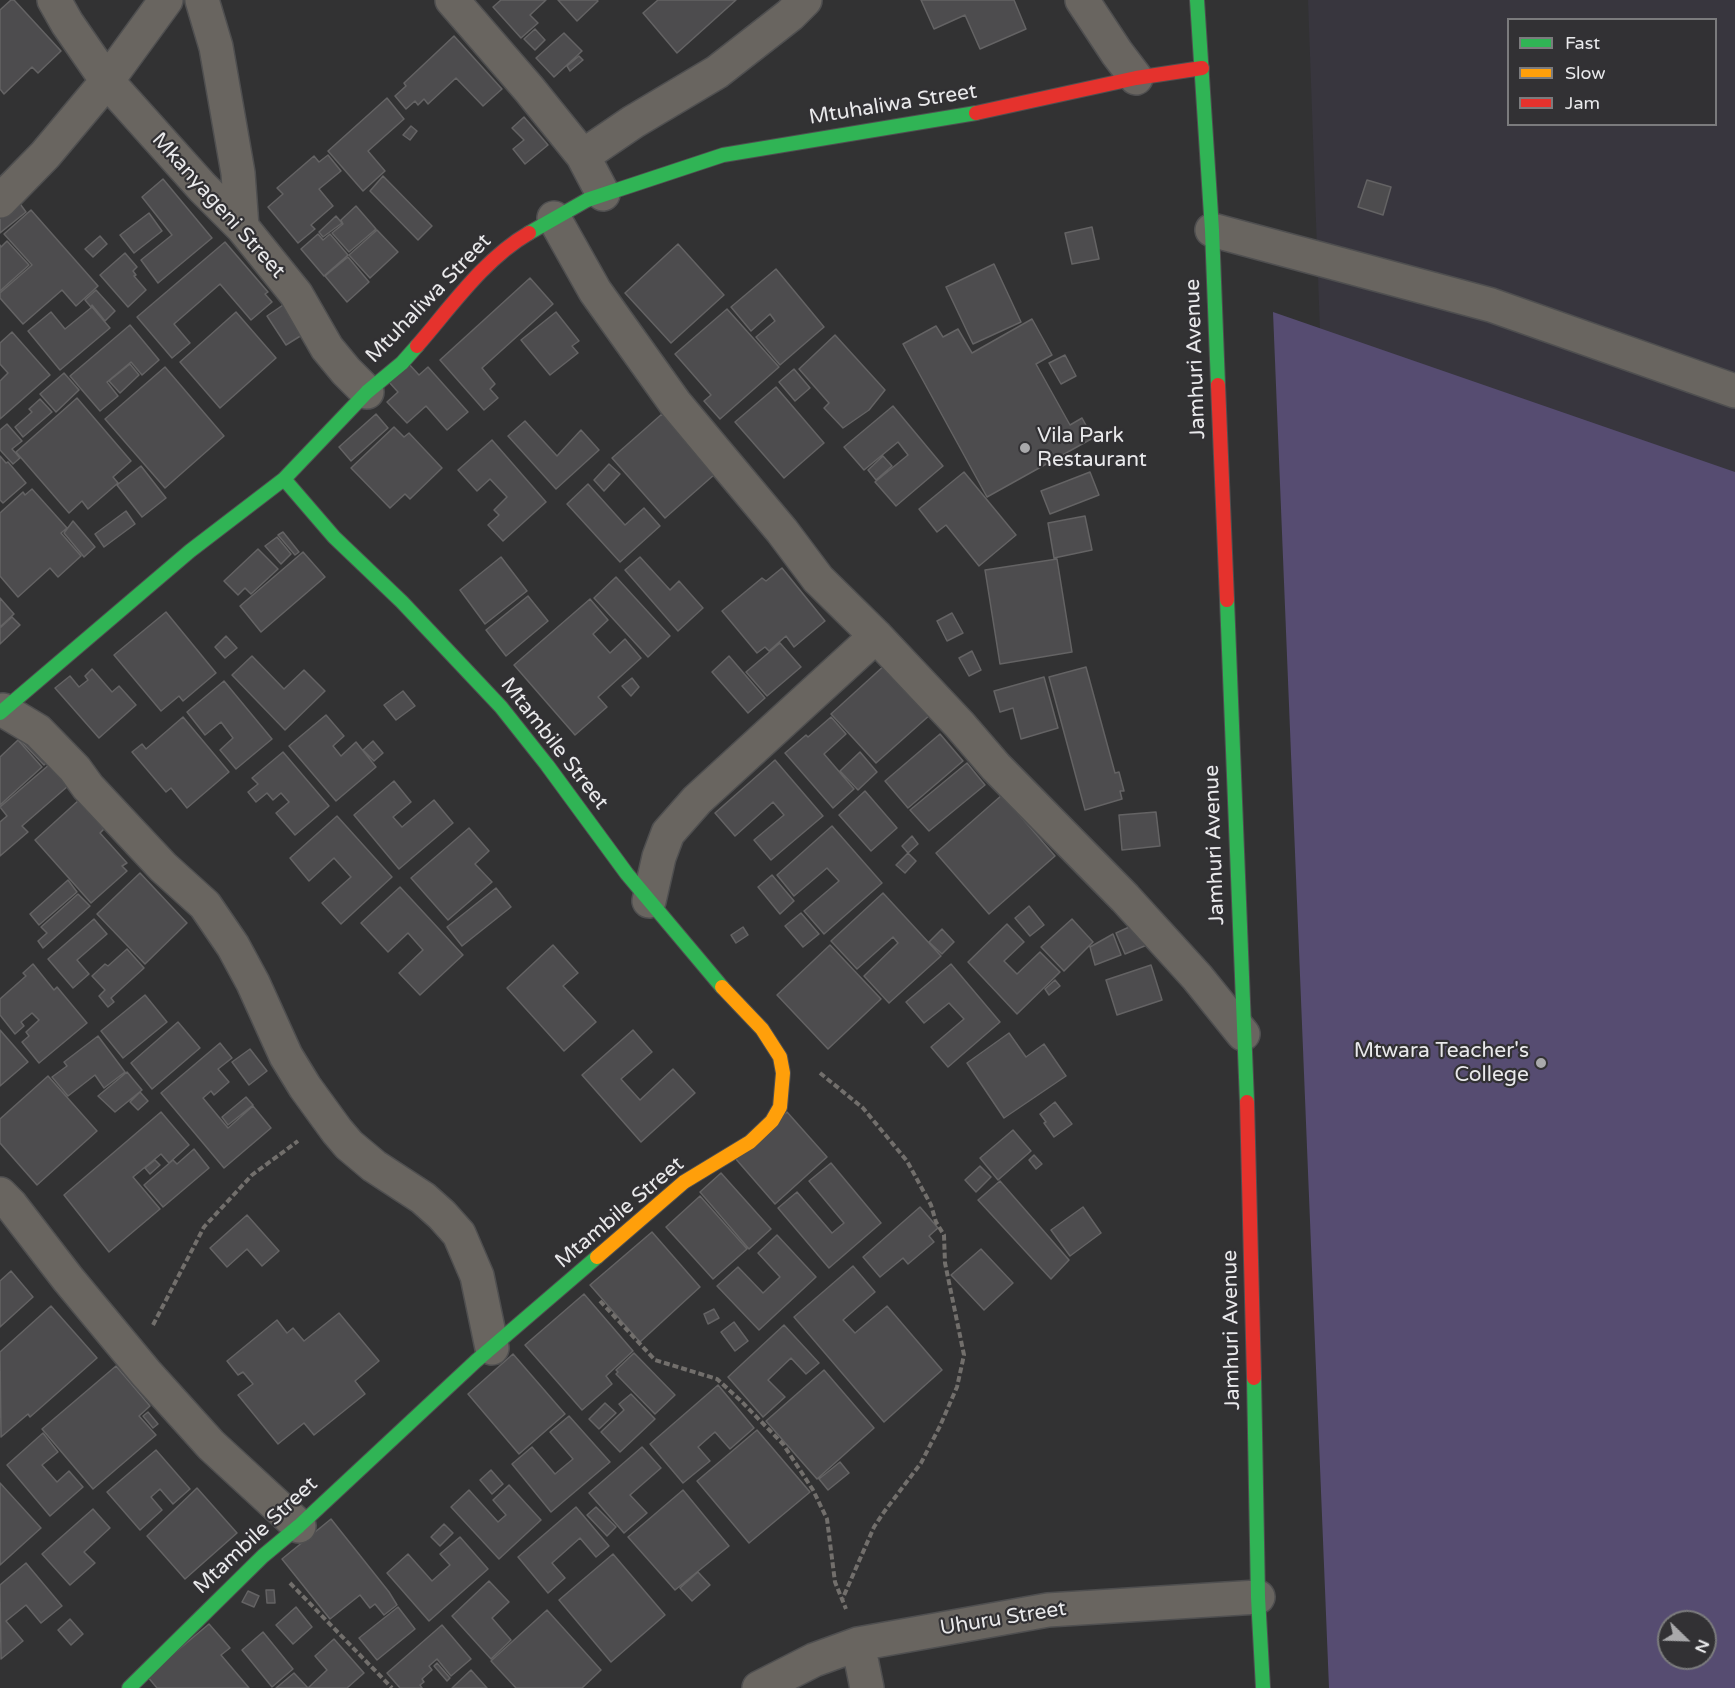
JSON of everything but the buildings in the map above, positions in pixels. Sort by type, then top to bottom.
[{"type":"street","name":"Mkanyageni Street","points":[[54,0],[107,81],[242,228],[296,294],[327,348],[367,392]]},
{"type":"street","points":[[0,201],[45,154],[107,81],[166,0]]},
{"type":"street","points":[[202,0],[216,47],[238,172],[242,228]]},
{"type":"street","points":[[452,0],[584,156],[603,194]]},
{"type":"street","points":[[584,156],[633,122],[717,72],[790,15],[805,0]]},
{"type":"street","points":[[1082,0],[1136,78]]},
{"type":"street","name":"Jamhuri Avenue","points":[[1197,0],[1212,230],[1252,1261],[1258,1597],[1263,1688]]},
{"type":"street","name":"Mtuhaliwa Street","points":[[1,710],[190,551],[284,479],[367,392],[402,363],[477,277],[510,244],[554,218],[603,194],[723,155],[973,114],[1136,78],[1202,68]]},
{"type":"street","points":[[554,218],[595,291],[675,404],[775,522],[818,579],[876,636],[996,767],[1125,898],[1197,977],[1243,1034]]},
{"type":"street","points":[[1212,230],[1491,305],[1735,391]]},
{"type":"street","name":"Mtambile Street","points":[[129,1688],[263,1556],[299,1526],[492,1348],[684,1182],[750,1142],[772,1121],[780,1107],[783,1073],[780,1056],[762,1029],[745,1013],[649,901],[501,707],[402,602],[334,537],[284,479]]},
{"type":"street","points":[[649,901],[659,857],[668,833],[698,800],[876,636]]},
{"type":"street","points":[[1,710],[38,731],[163,867],[205,905],[233,946],[254,983],[286,1056],[328,1118],[349,1145],[374,1166],[423,1198],[459,1234],[477,1276],[492,1348]]},
{"type":"street","points":[[0,1194],[146,1373],[212,1445],[299,1526]]},
{"type":"street","name":"Uhuru Street","points":[[759,1688],[814,1660],[858,1644],[1048,1610],[1258,1597]]},
{"type":"street","points":[[858,1644],[867,1688]]},
{"type":"path","points":[[818,1071],[863,1108],[907,1161],[931,1205],[936,1222],[944,1235],[945,1263],[964,1355],[957,1387],[940,1426],[921,1463],[874,1527],[842,1600]]},
{"type":"path","points":[[146,1373],[153,1326],[204,1227],[252,1175],[328,1118]]},
{"type":"path","points":[[577,1276],[655,1360],[717,1379],[783,1444],[813,1490],[827,1519],[835,1582],[858,1644]]},
{"type":"path","points":[[263,1556],[392,1688]]},
{"type":"shaded area","name":"Mtwara Teacher's College","points":[[1308,0],[1735,0],[1735,1688],[1369,1688]]},
{"type":"shaded area","name":"Mtwara Teacher's College","points":[[1273,312],[1735,472],[1735,1688],[1329,1688]]},
{"type":"traffic: fast","points":[[1197,0],[1212,230],[1218,385]]},
{"type":"traffic: fast","points":[[529,233],[587,200],[723,155],[976,113]]},
{"type":"traffic: fast","points":[[0,713],[190,551],[284,479],[367,392],[402,363],[417,346]]},
{"type":"traffic: fast","points":[[284,479],[334,537],[402,602],[501,707],[627,874],[722,987]]},
{"type":"traffic: fast","points":[[1227,600],[1247,1102]]},
{"type":"traffic: fast","points":[[129,1688],[263,1556],[299,1526],[476,1361],[597,1257]]},
{"type":"traffic: fast","points":[[1254,1378],[1258,1597],[1263,1688]]},
{"type":"traffic: slow","points":[[597,1257],[684,1182],[750,1142],[772,1121],[780,1107],[783,1073],[780,1057],[762,1029],[722,987]]},
{"type":"traffic: jam","points":[[976,113],[1136,78],[1202,68]]},
{"type":"traffic: jam","points":[[417,346],[483,270],[497,256],[529,233]]},
{"type":"traffic: jam","points":[[1218,385],[1227,600]]},
{"type":"traffic: jam","points":[[1247,1102],[1254,1378]]},
{"type":"place","name":"Vila Park Restaurant","points":[[1025,448]]},
{"type":"place","name":"Mtwara Teacher's College","points":[[1541,1063]]}]
